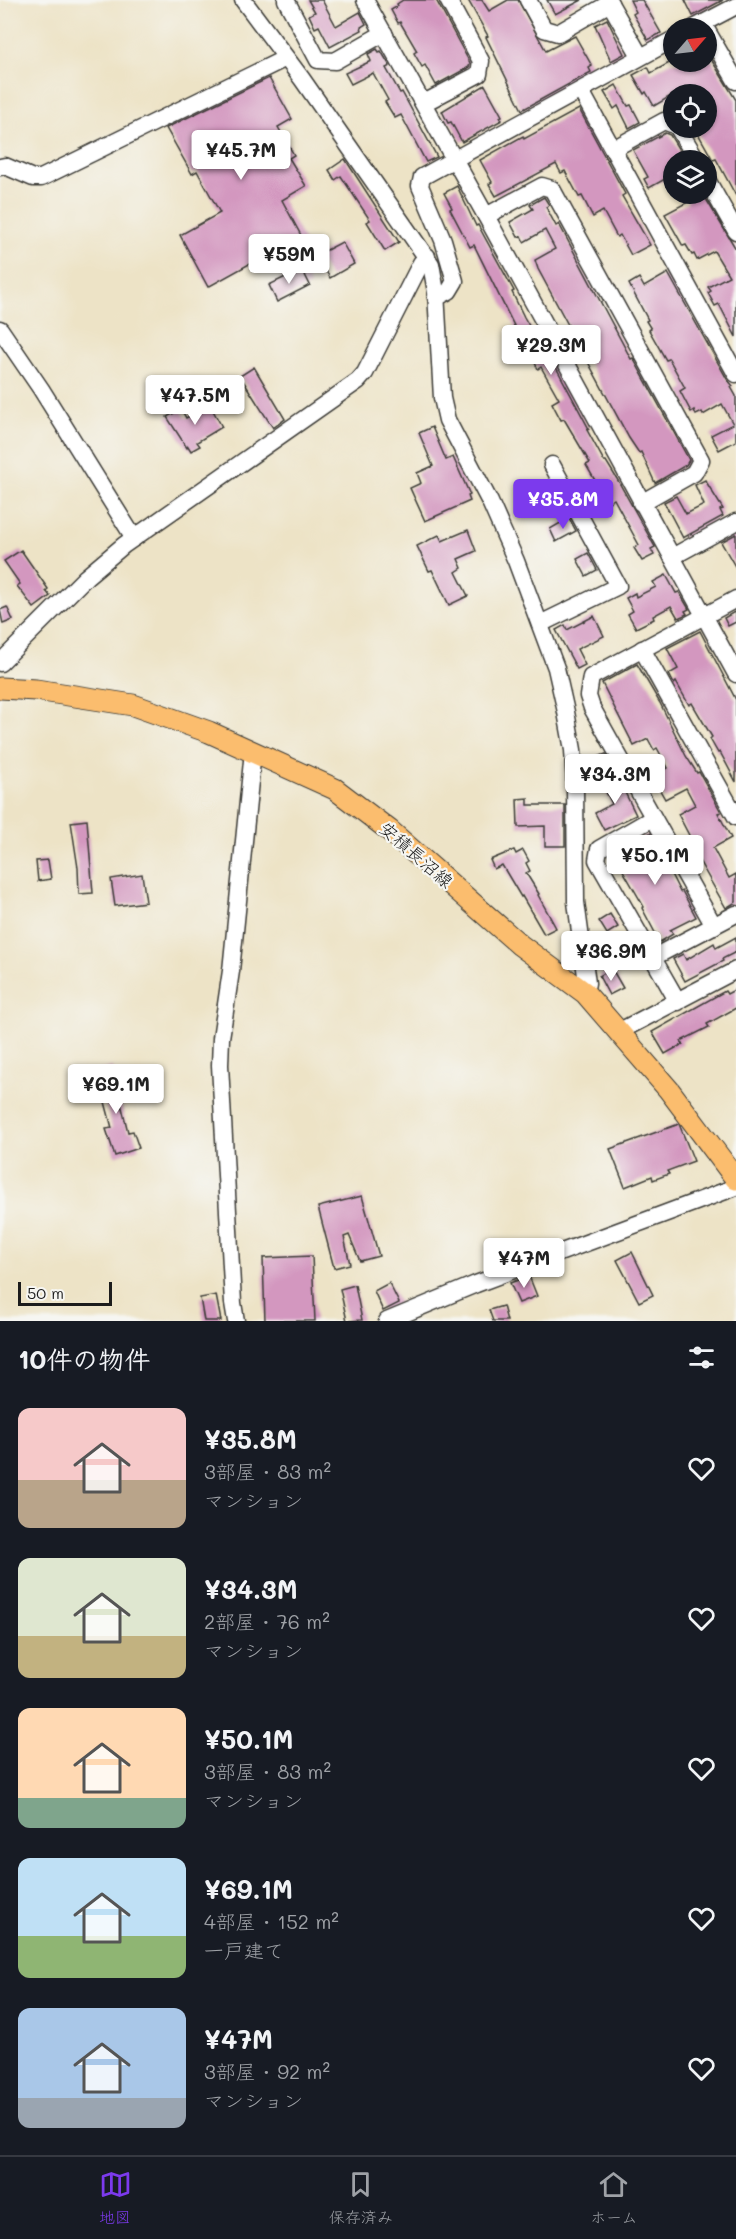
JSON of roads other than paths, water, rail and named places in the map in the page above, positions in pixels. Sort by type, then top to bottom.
[{"type":"main road","name":"安積長沼線","points":[[0,688],[44,691],[133,705],[209,732],[335,789],[358,805],[520,945],[585,993],[669,1090],[736,1179]]},
{"type":"street","points":[[243,0],[427,256],[433,272],[442,398],[447,420],[490,502],[516,561],[558,676],[573,750],[576,902],[587,983],[585,993]]},
{"type":"street","points":[[286,0],[318,60],[335,61],[384,33]]},
{"type":"street","points":[[365,0],[424,102],[736,674]]},
{"type":"street","points":[[424,102],[479,74],[482,62],[448,0]]},
{"type":"street","points":[[528,0],[544,29],[558,33],[609,2],[640,56]]},
{"type":"street","points":[[717,18],[736,6]]},
{"type":"street","points":[[436,298],[449,291],[455,281],[443,240],[420,186],[423,177],[663,44]]},
{"type":"street","points":[[717,50],[736,81]]},
{"type":"street","points":[[0,167],[5,166],[33,178],[40,178],[286,58]]},
{"type":"street","points":[[581,91],[736,374]]},
{"type":"street","points":[[613,149],[663,122]]},
{"type":"street","points":[[486,216],[542,186],[552,189],[701,460],[694,473],[641,502]]},
{"type":"street","points":[[717,197],[736,231]]},
{"type":"street","points":[[0,663],[86,577],[134,537],[358,381],[365,373],[421,263],[427,256]]},
{"type":"street","points":[[0,329],[41,389],[134,537]]},
{"type":"street","points":[[540,624],[618,586],[552,465]]},
{"type":"street","points":[[672,557],[736,522]]},
{"type":"street","points":[[714,926],[591,708],[588,696],[591,677],[736,599]]},
{"type":"street","points":[[642,650],[736,817]]},
{"type":"street","points":[[236,1321],[233,1303],[220,1047],[232,961],[253,751]]},
{"type":"street","points":[[653,818],[599,849],[597,860],[678,1002]]},
{"type":"street","points":[[652,958],[736,914]]},
{"type":"street","points":[[618,1032],[736,970]]},
{"type":"street","points":[[387,1321],[486,1280],[736,1187]]}]
